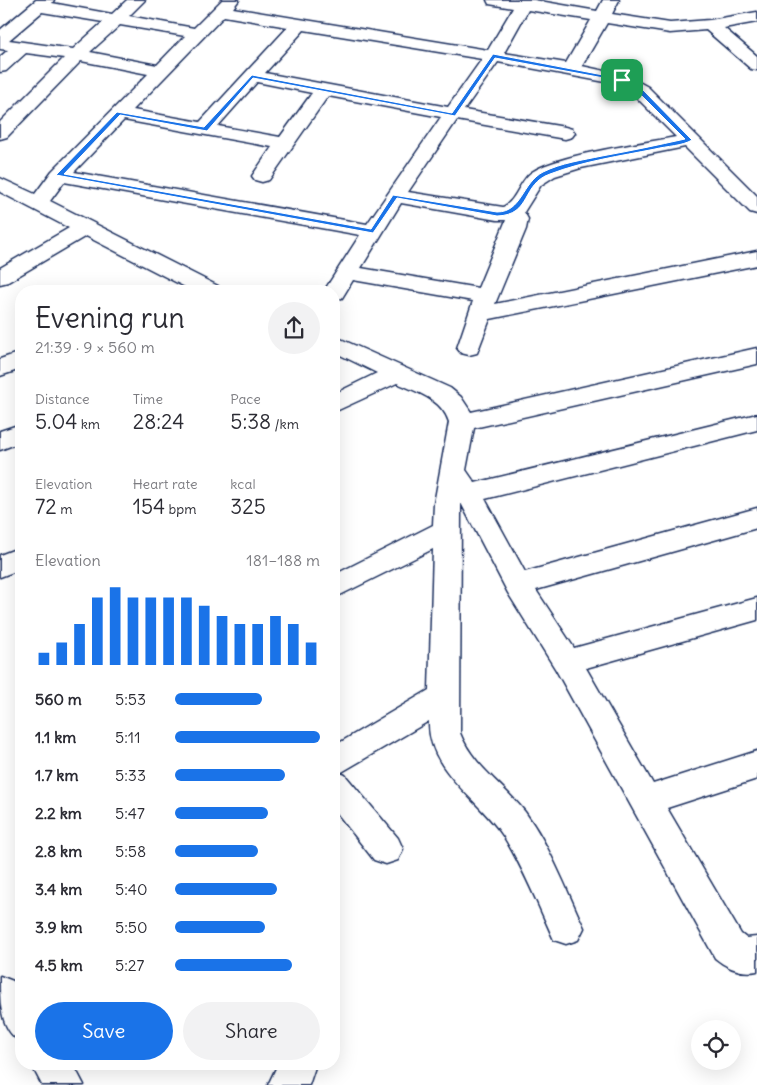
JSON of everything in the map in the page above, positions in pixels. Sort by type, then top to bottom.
[{"type":"street","points":[[4,124],[137,0]]},
{"type":"street","points":[[495,0],[525,2],[670,28],[710,25],[757,17]]},
{"type":"street","points":[[571,69],[612,0]]},
{"type":"street","points":[[339,285],[395,196],[493,56],[525,2]]},
{"type":"street","points":[[0,39],[42,3],[115,19],[196,33]]},
{"type":"street","points":[[38,203],[59,175],[196,33],[226,5],[299,25],[571,69],[630,83],[757,208]]},
{"type":"street","points":[[205,129],[299,25]]},
{"type":"street","points":[[710,25],[757,64]]},
{"type":"street","points":[[0,44],[77,55],[160,71]]},
{"type":"street","points":[[0,67],[21,48]]},
{"type":"street","points":[[252,76],[565,133]]},
{"type":"street","points":[[262,176],[324,89]]},
{"type":"street","points":[[119,114],[285,144]]},
{"type":"street","points":[[395,196],[497,214],[513,212],[533,182],[546,173],[576,164],[690,140]]},
{"type":"street","points":[[59,175],[373,231]]},
{"type":"street","points":[[0,184],[198,285]]},
{"type":"street","points":[[469,348],[483,305],[515,229],[517,222],[513,212]]},
{"type":"street","points":[[0,278],[86,227]]},
{"type":"street","points":[[346,272],[483,305],[757,258]]},
{"type":"street","points":[[340,346],[451,400],[460,413],[462,422],[462,483],[518,585],[567,662],[728,946],[736,954],[745,957],[757,954]]},
{"type":"street","points":[[462,422],[757,356]]},
{"type":"street","points":[[0,368],[15,362]]},
{"type":"street","points":[[340,401],[397,373]]},
{"type":"street","points":[[566,928],[537,865],[514,824],[462,768],[452,754],[444,734],[447,504],[462,483],[757,422]]},
{"type":"street","points":[[0,441],[15,435]]},
{"type":"street","points":[[518,585],[757,518]]},
{"type":"street","points":[[340,584],[447,530]]},
{"type":"street","points":[[567,662],[757,609]]},
{"type":"street","points":[[340,758],[445,696]]},
{"type":"street","points":[[645,801],[757,764]]},
{"type":"street","points":[[340,792],[386,849]]},
{"type":"street","points":[[0,994],[15,1015]]},
{"type":"street","points":[[54,1070],[65,1085]]},
{"type":"street","points":[[288,1085],[296,1070]]},
{"type":"route","points":[[493,56],[622,80],[630,83],[641,92],[690,140],[576,164],[546,173],[533,182],[516,209],[508,214],[497,214],[395,196],[373,231],[59,175],[119,114],[205,129],[252,76],[453,114],[493,56]]}]
